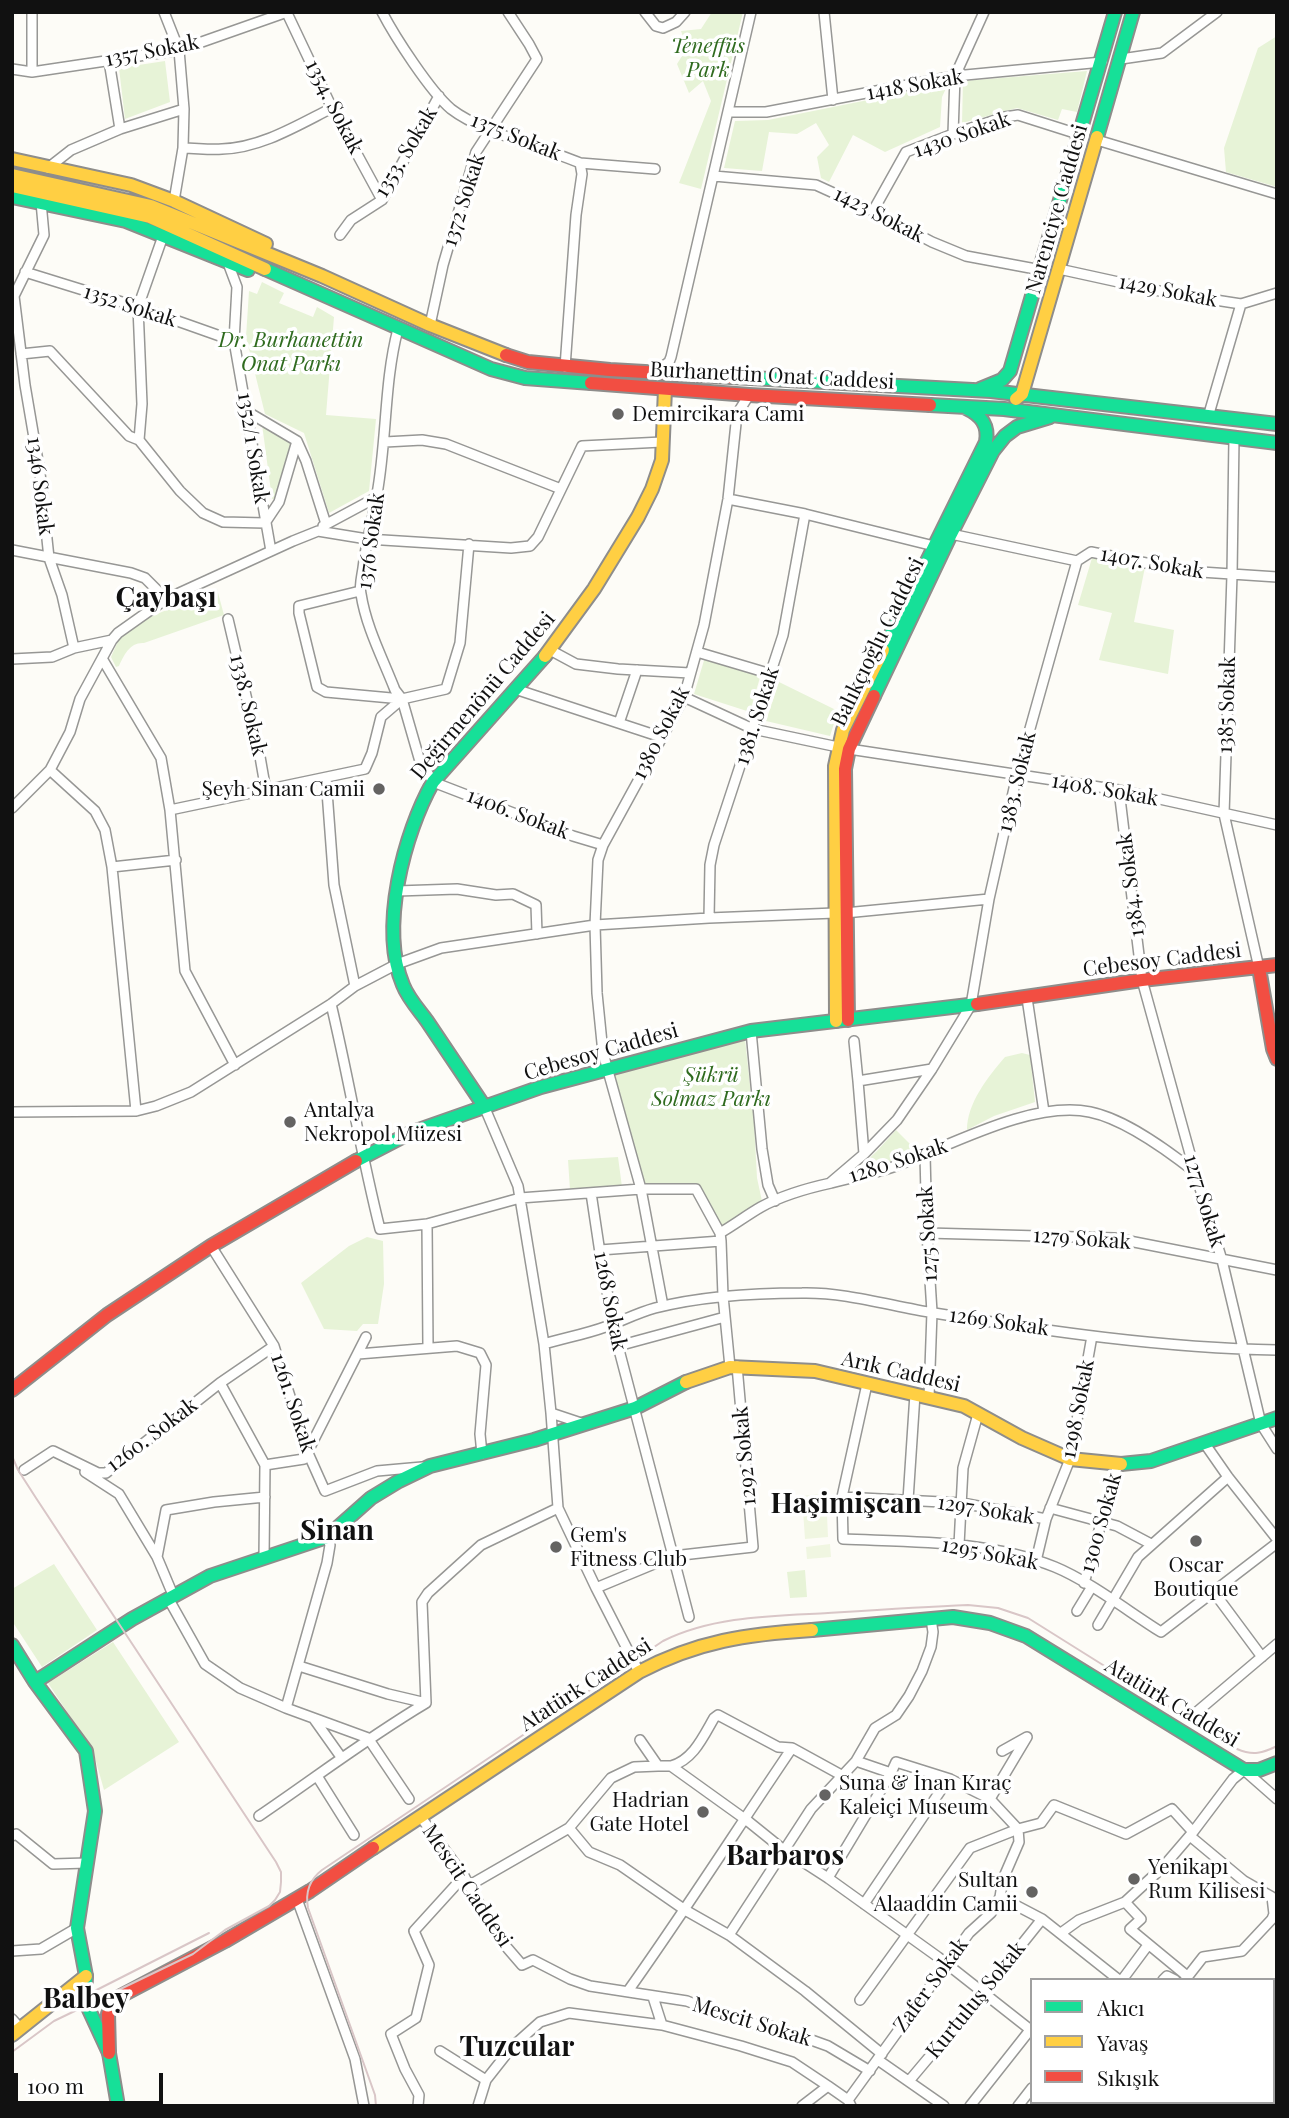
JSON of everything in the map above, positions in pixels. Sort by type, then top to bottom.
[{"type":"main road","name":"Narenciye Caddesi","points":[[975,390],[993,385],[1010,371],[1115,12]]},
{"type":"main road","name":"Narenciye Caddesi","points":[[1022,394],[1133,12]]},
{"type":"main road","points":[[12,159],[131,185],[174,201],[269,246],[278,251],[288,263]]},
{"type":"main road","points":[[12,175],[151,205],[430,325],[528,362],[565,367],[975,390],[1277,424]]},
{"type":"main road","name":"Burhanettin Onat Caddesi","points":[[12,186],[150,217],[398,329],[491,369],[525,379],[1004,409],[1277,443]]},
{"type":"main road","name":"Burhanettin Onat Caddesi","points":[[12,197],[126,221],[228,263],[266,276],[283,278]]},
{"type":"main road","name":"Değirmenönü Caddesi","points":[[484,1106],[403,986],[397,964],[394,926],[397,891],[409,837],[423,797],[433,782],[550,650],[594,589],[638,517],[662,460],[665,389]]},
{"type":"main road","points":[[1004,409],[1022,394]]},
{"type":"main road","points":[[963,406],[981,415],[988,433]]},
{"type":"main road","name":"Balıkçıoğlu Caddesi","points":[[842,1021],[840,913],[845,769],[843,730],[979,458],[988,433],[1004,409]]},
{"type":"main road","name":"Balıkçıoğlu Caddesi","points":[[843,748],[1000,441],[1018,425],[1056,416]]},
{"type":"main road","name":"Cebesoy Caddesi","points":[[12,1390],[107,1315],[211,1246],[410,1133],[484,1106],[606,1069],[751,1031],[1277,965]]},
{"type":"main road","points":[[1259,968],[1277,1059]]},
{"type":"main road","name":"Arık Caddesi","points":[[327,1537],[372,1498],[430,1466],[482,1454],[635,1408],[681,1383],[734,1366],[815,1371],[929,1397],[964,1406],[1022,1438],[1070,1459],[1118,1464],[1151,1461],[1277,1418]]},
{"type":"main road","points":[[35,1682],[127,1622],[210,1576],[327,1537]]},
{"type":"main road","name":"Atatürk Caddesi","points":[[109,2053],[108,2014],[115,1999],[225,1941],[297,1899],[639,1672],[665,1656],[693,1647],[761,1632],[954,1617],[977,1619],[1026,1636],[1244,1770]]},
{"type":"main road","points":[[12,1645],[35,1682],[86,1751],[95,1811],[77,1928],[86,1976],[85,2001],[109,2053],[118,2106]]},
{"type":"main road","points":[[1244,1770],[1259,1770],[1277,1763]]},
{"type":"main road","points":[[15,2028],[86,1976]]},
{"type":"street","points":[[32,12],[32,72]]},
{"type":"street","points":[[164,12],[179,50],[184,108],[183,148],[174,201]]},
{"type":"street","name":"1357 Sokak","points":[[12,69],[32,72],[179,50],[287,12]]},
{"type":"street","name":"1354. Sokak","points":[[287,12],[331,108],[382,200]]},
{"type":"street","name":"1375 Sokak","points":[[382,12],[439,96],[461,115],[492,130],[580,163],[582,174],[576,215],[565,367]]},
{"type":"street","name":"1372 Sokak","points":[[430,325],[443,265],[476,152],[537,59],[508,12]]},
{"type":"street","points":[[645,12],[656,26],[663,28],[676,22],[685,12]]},
{"type":"street","points":[[655,372],[671,358],[751,12]]},
{"type":"street","points":[[824,12],[833,100]]},
{"type":"street","points":[[953,134],[955,76],[984,12]]},
{"type":"street","points":[[1121,59],[1162,53],[1217,12]]},
{"type":"street","points":[[109,61],[120,129]]},
{"type":"street","name":"1418 Sokak","points":[[728,112],[766,112],[955,76],[1102,62]]},
{"type":"street","name":"1353. Sokak","points":[[340,235],[351,220],[382,200],[439,96]]},
{"type":"street","points":[[48,168],[71,150],[120,129],[184,108]]},
{"type":"street","points":[[183,148],[225,149],[260,141],[331,108]]},
{"type":"street","name":"1430 Sokak","points":[[873,211],[906,152],[953,134],[1018,115],[1081,135]]},
{"type":"street","points":[[1097,140],[1277,194]]},
{"type":"street","points":[[580,163],[655,169]]},
{"type":"street","name":"1423 Sokak","points":[[713,176],[816,185],[966,256],[1041,270]]},
{"type":"street","name":"1346 Sokak","points":[[41,202],[44,235],[13,296],[40,473],[49,558],[62,594],[74,648]]},
{"type":"street","points":[[139,440],[142,404],[138,307],[163,236]]},
{"type":"street","name":"1352/1 Sokak","points":[[228,263],[237,287],[234,341],[271,551]]},
{"type":"street","name":"1429 Sokak","points":[[1059,269],[1164,292],[1241,304],[1277,293]]},
{"type":"street","name":"1352 Sokak","points":[[25,272],[138,307],[234,341]]},
{"type":"street","points":[[1208,417],[1241,304]]},
{"type":"street","name":"1376 Sokak","points":[[398,329],[387,400],[385,442],[360,591],[367,621],[395,690],[402,699],[419,758],[433,782]]},
{"type":"street","points":[[21,354],[50,351],[129,436],[139,440],[180,491],[203,513],[223,522],[265,523],[279,502],[297,441]]},
{"type":"street","name":"1380 Sokak","points":[[663,1306],[641,1189],[606,1069],[597,993],[595,925],[598,860],[603,845],[684,697],[704,625],[728,499],[737,414],[749,395]]},
{"type":"street","points":[[248,412],[297,441],[326,524]]},
{"type":"street","name":"1385 Sokak","points":[[1234,438],[1224,814],[1259,968]]},
{"type":"street","points":[[385,442],[422,440],[446,444],[561,489]]},
{"type":"street","points":[[318,531],[367,539],[511,548],[530,546],[538,537],[582,446],[662,442]]},
{"type":"street","points":[[12,808],[50,769],[69,732],[80,699],[103,660],[111,640],[118,633],[166,599],[318,531],[377,497]]},
{"type":"street","points":[[728,499],[805,514],[934,546]]},
{"type":"street","name":"1381. Sokak","points":[[709,918],[710,866],[714,845],[783,635],[805,514]]},
{"type":"street","name":"1407. Sokak","points":[[951,534],[1077,561],[1091,552],[1186,571],[1277,577]]},
{"type":"street","points":[[360,591],[299,606],[317,687],[326,692],[402,699],[446,689],[460,643],[469,544]]},
{"type":"street","points":[[12,550],[131,573],[145,578],[166,599]]},
{"type":"street","name":"1383. Sokak","points":[[971,1005],[989,899],[1017,775],[1077,561]]},
{"type":"street","name":"1338. Sokak","points":[[228,619],[266,791]]},
{"type":"street","points":[[12,659],[52,657],[74,648],[111,640]]},
{"type":"street","points":[[550,650],[576,664],[691,673]]},
{"type":"street","points":[[696,652],[771,674]]},
{"type":"street","points":[[103,660],[161,758],[176,860],[185,971],[235,1065]]},
{"type":"street","points":[[619,723],[637,670]]},
{"type":"street","points":[[515,689],[661,737]]},
{"type":"street","name":"1408. Sokak","points":[[684,697],[753,729],[843,748],[1119,790],[1277,825]]},
{"type":"street","points":[[170,810],[365,769],[381,717],[402,699]]},
{"type":"street","points":[[50,769],[95,811],[105,830],[112,867],[136,1111]]},
{"type":"street","points":[[326,778],[334,885],[355,986]]},
{"type":"street","name":"1406. Sokak","points":[[433,782],[603,845]]},
{"type":"street","name":"1384. Sokak","points":[[1119,790],[1142,980]]},
{"type":"street","points":[[112,867],[176,860]]},
{"type":"street","points":[[397,891],[457,889],[496,895],[513,894],[536,905],[537,934]]},
{"type":"street","points":[[12,1112],[136,1111],[156,1106],[191,1091],[235,1065],[355,986],[397,964],[441,948],[595,925],[840,913],[989,899]]},
{"type":"street","name":"1277 Sokak","points":[[1142,980],[1222,1260],[1261,1424],[1277,1450]]},
{"type":"street","points":[[1027,998],[1044,1112]]},
{"type":"street","points":[[331,1004],[362,1158],[380,1230],[427,1224],[520,1198],[641,1189],[696,1189],[720,1237]]},
{"type":"street","points":[[830,1183],[864,1154],[897,1120],[971,1005]]},
{"type":"street","points":[[751,1031],[762,1149],[768,1185],[775,1201]]},
{"type":"street","points":[[854,1041],[864,1154]]},
{"type":"street","points":[[858,1082],[932,1069]]},
{"type":"street","points":[[484,1106],[518,1186],[544,1344],[558,1508],[639,1672]]},
{"type":"street","name":"1280 Sokak","points":[[600,1251],[720,1237],[761,1207],[775,1201],[830,1183],[890,1168],[1016,1119],[1044,1112],[1091,1112],[1112,1120],[1159,1144],[1195,1172]]},
{"type":"street","name":"1275 Sokak","points":[[925,1154],[932,1312],[929,1397]]},
{"type":"street","name":"1268 Sokak","points":[[591,1193],[618,1346],[689,1617]]},
{"type":"street","points":[[427,1224],[428,1347]]},
{"type":"street","name":"1279 Sokak","points":[[927,1233],[1114,1238],[1277,1270]]},
{"type":"street","name":"1292 Sokak","points":[[673,1556],[753,1547],[734,1366],[724,1317],[720,1237]]},
{"type":"street","name":"1261. Sokak","points":[[211,1246],[275,1346],[308,1453],[326,1491],[377,1471],[430,1466]]},
{"type":"street","name":"1269 Sokak","points":[[544,1344],[606,1327],[626,1317],[663,1306],[723,1296],[805,1292],[1092,1336],[1277,1350]]},
{"type":"street","points":[[618,1346],[724,1317]]},
{"type":"street","name":"1298 Sokak","points":[[1035,1561],[1046,1519],[1070,1459],[1092,1336]]},
{"type":"street","points":[[265,1465],[304,1460],[366,1337]]},
{"type":"street","name":"1260. Sokak","points":[[53,1451],[98,1473],[106,1473],[220,1383],[275,1346]]},
{"type":"street","points":[[358,1354],[457,1346],[480,1353],[486,1365],[480,1434],[482,1454]]},
{"type":"street","points":[[220,1383],[265,1465],[264,1558]]},
{"type":"street","points":[[842,1497],[867,1384]]},
{"type":"street","points":[[908,1500],[915,1394]]},
{"type":"street","points":[[551,1413],[584,1424]]},
{"type":"street","points":[[959,1545],[963,1468],[978,1414]]},
{"type":"street","points":[[1205,1444],[1277,1541],[1213,1591],[1262,1657]]},
{"type":"street","points":[[24,1470],[53,1451],[119,1494],[157,1557],[170,1597],[205,1664],[240,1688],[368,1738],[409,1800]]},
{"type":"street","name":"1300 Sokak","points":[[1077,1611],[1088,1586],[1118,1464]]},
{"type":"street","points":[[1098,1625],[1132,1567],[1151,1544],[1228,1478]]},
{"type":"street","points":[[157,1557],[166,1510],[265,1497]]},
{"type":"street","name":"1297 Sokak","points":[[842,1497],[962,1503],[1046,1519]]},
{"type":"street","name":"1295 Sokak","points":[[842,1497],[843,1539],[959,1545],[1013,1554],[1056,1568],[1161,1632],[1213,1591]]},
{"type":"street","points":[[426,1703],[422,1602],[481,1545],[558,1508]]},
{"type":"street","points":[[1050,1508],[1102,1521],[1135,1534],[1151,1544]]},
{"type":"street","points":[[286,1708],[327,1563],[330,1545],[327,1537]]},
{"type":"street","points":[[596,1588],[673,1556]]},
{"type":"street","points":[[729,1935],[811,1809],[856,1761],[875,1728],[896,1715],[909,1696],[931,1647],[933,1632],[930,1619]]},
{"type":"street","points":[[1192,1716],[1277,1644]]},
{"type":"street","points":[[299,1666],[426,1703]]},
{"type":"street","points":[[259,1816],[368,1738],[426,1703]]},
{"type":"street","points":[[418,2106],[419,2095],[391,2034],[416,2018],[429,1965],[414,1931],[467,1880],[569,1828],[611,1778],[634,1768],[681,1763],[695,1749],[718,1715],[778,1747],[792,1748],[843,1776]]},
{"type":"street","points":[[313,1718],[341,1757]]},
{"type":"street","points":[[990,1799],[1027,1737],[1002,1751]]},
{"type":"street","points":[[640,1740],[658,1766]]},
{"type":"street","points":[[628,1991],[792,1748]]},
{"type":"street","points":[[856,1761],[891,1773]]},
{"type":"street","points":[[828,1878],[896,1762],[950,1779],[990,1799],[1018,1829]]},
{"type":"street","points":[[671,1766],[938,1957],[1030,2029]]},
{"type":"street","points":[[1061,1933],[1079,1920],[1125,1902],[1163,1867],[1192,1834],[1233,1779],[1244,1770],[1277,1799]]},
{"type":"street","points":[[317,1776],[354,1835]]},
{"type":"street","points":[[864,1904],[950,1779]]},
{"type":"street","points":[[860,2000],[970,1848],[1041,1823],[1054,1805],[1126,1834],[1172,1809],[1192,1834],[1244,1881],[1272,1897],[1274,1920],[1242,1951],[1203,1957],[1186,1978],[1130,1929],[1141,1919],[1125,1902]]},
{"type":"street","name":"Mescit Caddesi","points":[[420,1815],[467,1880],[497,1936],[522,1965],[533,1960],[590,1986],[628,1991]]},
{"type":"street","points":[[569,1828],[589,1852],[620,1865],[685,1910],[729,1935],[805,1990],[880,2057],[944,2106]]},
{"type":"street","name":"Zafer Sokak","points":[[850,2103],[945,1964],[969,1933],[991,1913],[1000,1897],[1003,1879],[1019,1842],[1018,1829]]},
{"type":"street","points":[[12,1836],[16,1834],[53,1864],[87,1863]]},
{"type":"street","points":[[1000,1897],[1042,1919],[1117,1978]]},
{"type":"street","points":[[297,1899],[355,2059],[363,2106]]},
{"type":"street","name":"Kurtuluş Sokak","points":[[909,2081],[1042,1919]]},
{"type":"street","points":[[12,1951],[41,1949],[77,1928]]},
{"type":"street","points":[[1122,1978],[1148,1945]]},
{"type":"street","name":"Mescit Sokak","points":[[628,1991],[687,2001],[740,2022],[770,2026],[792,2033],[828,2046],[870,2071]]},
{"type":"street","points":[[653,1997],[662,2025]]},
{"type":"street","points":[[478,2106],[486,2080],[512,2047],[540,2022],[569,2013],[662,2025],[792,2062],[850,2103]]},
{"type":"street","points":[[970,2106],[1030,2031]]},
{"type":"street","points":[[440,2051],[486,2080]]},
{"type":"street","points":[[802,2106],[828,2085]]},
{"type":"street","points":[[1018,2106],[1030,2091]]},
{"type":"green space","name":"Teneffüs Park","points":[[712,12],[743,12],[701,189],[679,183],[711,101],[703,81],[689,93],[677,64],[687,48],[681,31],[701,29]]},
{"type":"green space","points":[[1277,36],[1277,187],[1226,172],[1224,148],[1258,48]]},
{"type":"green space","points":[[165,61],[170,102],[125,119],[119,68]]},
{"type":"green space","points":[[1087,71],[1077,112],[1062,109],[1058,120],[1017,108],[962,123],[963,81]]},
{"type":"green space","points":[[948,84],[942,97],[940,127],[885,152],[853,135],[829,182],[821,178],[817,157],[829,145],[816,123],[797,134],[769,132],[762,171],[724,168],[735,121],[768,120]]},
{"type":"green space","name":"Dr. Burhanettin Onat Parkı","points":[[262,282],[284,293],[279,303],[313,317],[317,307],[334,317],[326,415],[376,419],[369,491],[329,513],[304,433],[265,414],[246,337],[249,291],[257,294]]},
{"type":"green space","points":[[262,424],[291,442],[276,498],[272,499]]},
{"type":"green space","points":[[1092,558],[1145,567],[1134,622],[1174,630],[1168,674],[1099,660],[1112,613],[1078,605]]},
{"type":"green space","points":[[217,589],[224,615],[139,643],[128,650],[116,667],[111,657],[119,639],[145,619]]},
{"type":"green space","points":[[705,657],[761,674],[750,712],[694,694]]},
{"type":"green space","points":[[779,682],[838,711],[830,736],[766,721]]},
{"type":"green space","name":"Şükrü Solmaz Parkı","points":[[745,1039],[757,1178],[762,1201],[722,1227],[698,1184],[644,1186],[611,1072]]},
{"type":"green space","points":[[1022,1053],[1030,1055],[1035,1102],[994,1116],[967,1130],[971,1110],[986,1082],[1005,1057]]},
{"type":"green space","points":[[896,1130],[915,1149],[890,1162],[859,1168],[877,1151]]},
{"type":"green space","points":[[618,1157],[622,1187],[570,1190],[568,1160]]},
{"type":"green space","points":[[367,1237],[383,1241],[384,1284],[378,1324],[363,1324],[357,1331],[324,1329],[301,1283],[349,1246]]},
{"type":"green space","points":[[826,1493],[828,1537],[805,1539],[802,1496]]},
{"type":"green space","points":[[830,1544],[831,1557],[807,1559],[806,1547]]},
{"type":"green space","points":[[54,1564],[97,1630],[42,1667],[12,1621],[12,1589]]},
{"type":"green space","points":[[805,1570],[807,1597],[790,1598],[787,1572]]},
{"type":"green space","points":[[113,1642],[179,1742],[104,1790],[93,1751],[48,1683]]},
{"type":"tram line","points":[[12,1456],[36,1498],[281,1872],[280,1892],[269,1906],[225,1930],[193,1954],[54,2021],[12,2052]]},
{"type":"tram line","points":[[376,2106],[375,2095],[308,1908],[307,1897],[311,1882],[322,1870],[663,1641],[682,1633],[702,1626],[765,1617],[968,1605],[998,1608],[1028,1618],[1237,1749],[1258,1753],[1277,1746]]},
{"type":"tram line","points":[[65,2006],[209,1933]]},
{"type":"traffic: fast","points":[[980,389],[1002,380],[1010,371],[1115,12]]},
{"type":"traffic: fast","points":[[1097,137],[1133,12]]},
{"type":"traffic: fast","points":[[12,197],[126,221],[248,270]]},
{"type":"traffic: fast","points":[[265,269],[491,369],[525,378],[591,383]]},
{"type":"traffic: fast","points":[[732,377],[991,391],[1277,424]]},
{"type":"traffic: fast","points":[[930,405],[1004,409],[1277,443]]},
{"type":"traffic: fast","points":[[883,650],[986,442],[983,421],[966,408]]},
{"type":"traffic: fast","points":[[874,696],[993,451],[1005,436],[1017,427],[1050,417]]},
{"type":"traffic: fast","points":[[484,1106],[405,990],[396,962],[394,909],[404,854],[422,803],[433,782],[545,656]]},
{"type":"traffic: fast","points":[[356,1161],[410,1133],[541,1087],[751,1031],[977,1004]]},
{"type":"traffic: fast","points":[[35,1682],[132,1619],[210,1576],[327,1537],[371,1498],[430,1466],[534,1440],[635,1408],[686,1382]]},
{"type":"traffic: fast","points":[[1121,1464],[1151,1461],[1277,1418]]},
{"type":"traffic: fast","points":[[812,1630],[953,1617],[990,1623],[1026,1636],[1244,1770],[1259,1770],[1277,1763]]},
{"type":"traffic: fast","points":[[12,1645],[35,1682],[86,1751],[95,1811],[77,1928],[86,1976],[85,2001],[109,2053],[118,2106]]},
{"type":"traffic: slow","points":[[1016,399],[1022,394],[1097,137]]},
{"type":"traffic: slow","points":[[12,159],[131,185],[174,201],[266,244]]},
{"type":"traffic: slow","points":[[12,175],[151,206],[506,355]]},
{"type":"traffic: slow","points":[[12,186],[150,217],[265,269]]},
{"type":"traffic: slow","points":[[545,656],[594,589],[652,489],[662,460],[665,389]]},
{"type":"traffic: slow","points":[[836,1021],[835,766],[843,730],[883,650]]},
{"type":"traffic: slow","points":[[686,1382],[730,1367],[815,1371],[964,1406],[1022,1438],[1070,1459],[1121,1464]]},
{"type":"traffic: slow","points":[[373,1848],[639,1672],[660,1661],[723,1641],[812,1630]]},
{"type":"traffic: slow","points":[[12,2035],[86,1976]]},
{"type":"traffic: jam","points":[[506,355],[528,362],[610,370],[732,377]]},
{"type":"traffic: jam","points":[[591,383],[930,405]]},
{"type":"traffic: jam","points":[[848,1020],[845,769],[849,749],[874,696]]},
{"type":"traffic: jam","points":[[977,1004],[1142,980],[1277,965]]},
{"type":"traffic: jam","points":[[1259,968],[1277,1059]]},
{"type":"traffic: jam","points":[[12,1390],[107,1315],[211,1246],[356,1161]]},
{"type":"traffic: jam","points":[[109,2053],[108,2014],[115,1999],[225,1941],[310,1891],[373,1848]]},
{"type":"place","name":"Demircikara Cami","points":[[618,414]]},
{"type":"place","name":"Şeyh Sinan Camii","points":[[379,789]]},
{"type":"place","name":"Antalya Nekropol Müzesi","points":[[290,1122]]},
{"type":"place","name":"Oscar Boutique","points":[[1196,1541]]},
{"type":"place","name":"Gem's Fitness Club","points":[[556,1547]]},
{"type":"place","name":"Suna & İnan Kıraç Kaleiçi Museum","points":[[825,1795]]},
{"type":"place","name":"Hadrian Gate Hotel","points":[[703,1812]]},
{"type":"place","name":"Yenikapı Rum Kilisesi","points":[[1134,1879]]},
{"type":"place","name":"Sultan Alaaddin Camii","points":[[1032,1892]]},
{"type":"district","name":"Çaybaşı","points":[[166,598]]},
{"type":"district","name":"Haşimişcan","points":[[846,1504]]},
{"type":"district","name":"Sinan","points":[[337,1531]]},
{"type":"district","name":"Barbaros","points":[[785,1856]]},
{"type":"district","name":"Balbey","points":[[86,1999]]},
{"type":"district","name":"Tuzcular","points":[[517,2047]]}]
